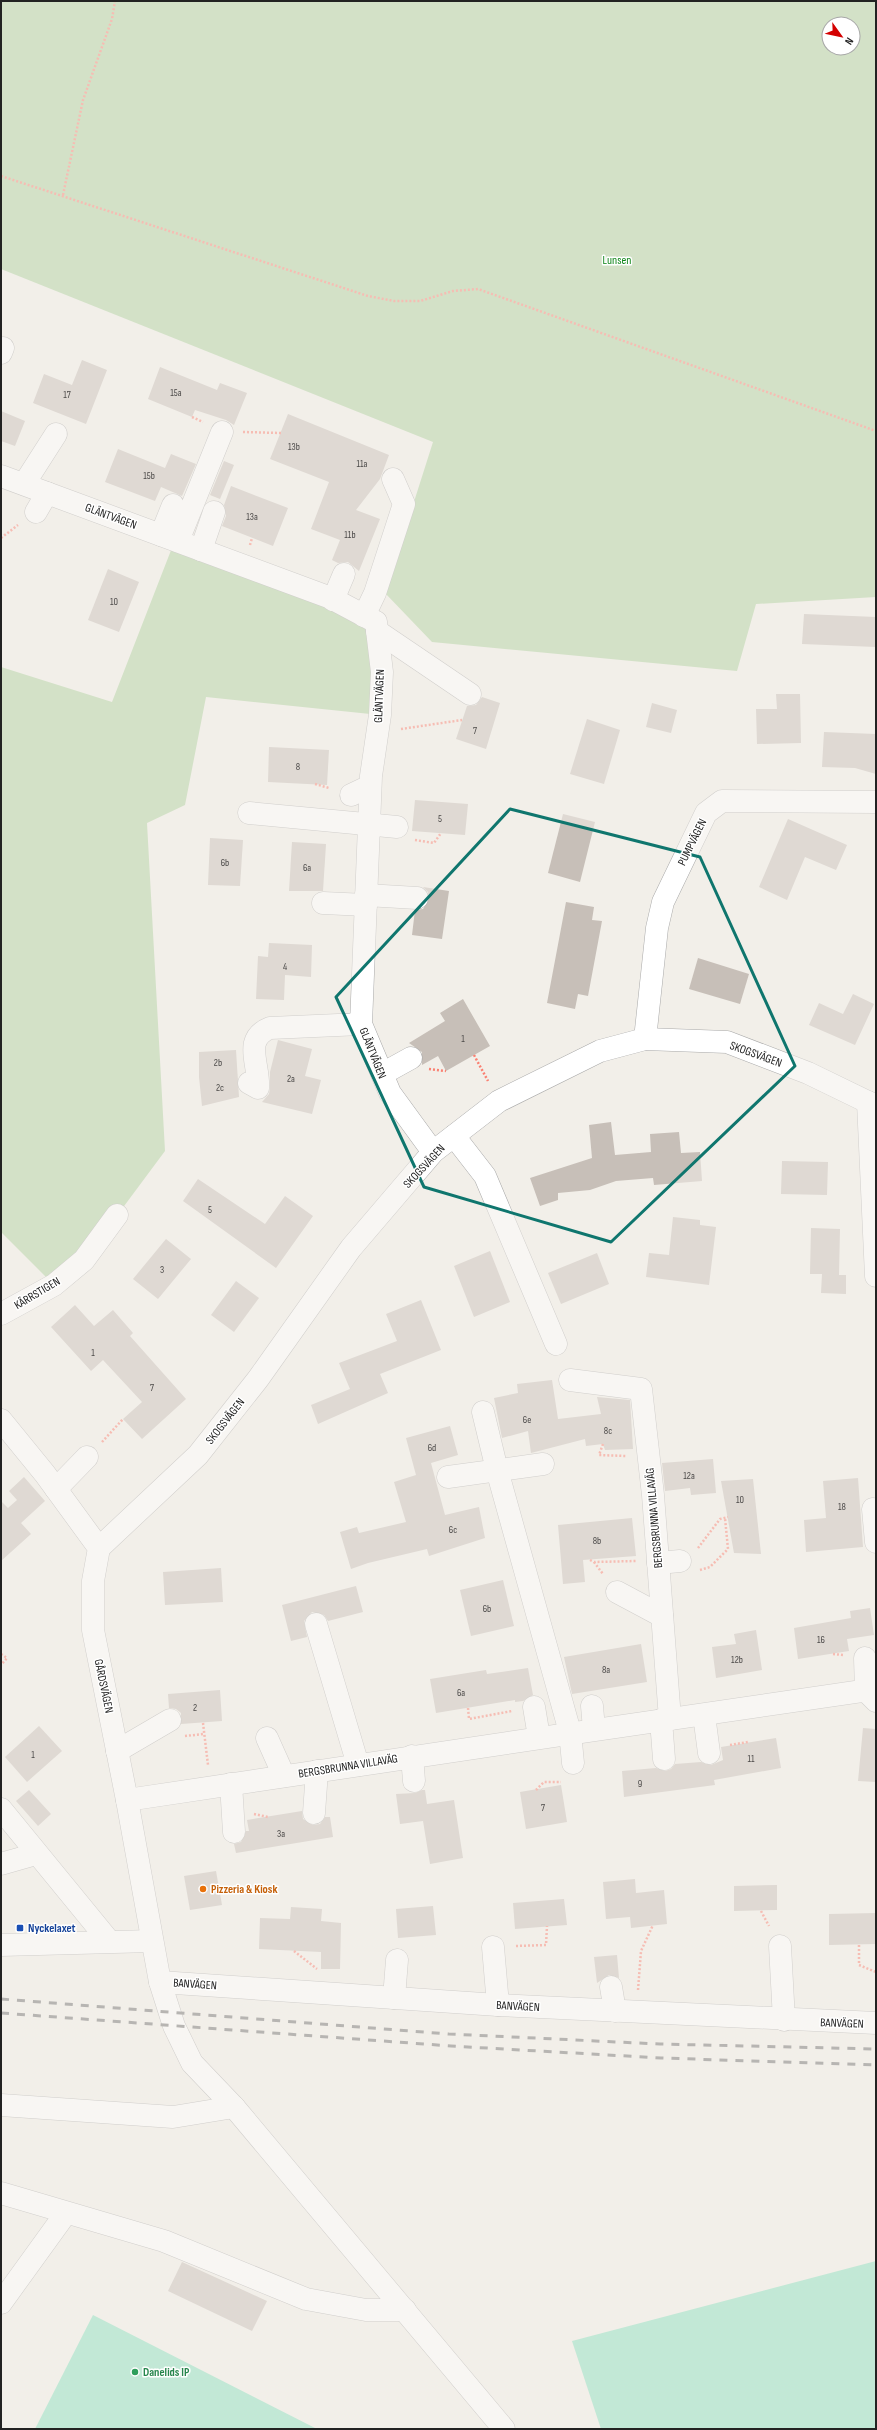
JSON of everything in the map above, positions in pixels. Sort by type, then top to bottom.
[{"type":"street","points":[[169,538],[222,432]]},
{"type":"street","points":[[24,484],[56,434]]},
{"type":"street","name":"GLÄNTVÄGEN","points":[[1,476],[333,600],[370,623],[382,672],[377,732],[370,786],[361,1024],[390,1093],[433,1152]]},
{"type":"street","points":[[393,479],[404,504],[375,593],[370,623],[470,694]]},
{"type":"street","points":[[36,512],[48,493]]},
{"type":"street","points":[[169,538],[174,504]]},
{"type":"street","points":[[201,550],[214,512]]},
{"type":"street","points":[[333,600],[344,574]]},
{"type":"street","points":[[351,795],[370,786]]},
{"type":"street","name":"PUMPVÄGEN","points":[[645,1040],[657,928],[663,902],[706,813],[722,802],[876,802]]},
{"type":"street","points":[[249,813],[397,827]]},
{"type":"street","points":[[323,902],[417,898]]},
{"type":"street","points":[[249,1083],[258,1088],[246,1039],[270,1028],[304,1032],[361,1024]]},
{"type":"street","name":"SKOGSVÄGEN","points":[[99,1548],[198,1456],[258,1379],[351,1248],[433,1152],[499,1101],[600,1051],[645,1040],[727,1042],[808,1073],[872,1104]]},
{"type":"street","points":[[382,1074],[411,1058]]},
{"type":"street","points":[[872,1104],[876,1276]]},
{"type":"street","points":[[454,1136],[485,1176],[556,1344]]},
{"type":"street","name":"KÄRRSTIGEN","points":[[1,1314],[54,1286],[84,1260],[117,1215]]},
{"type":"street","name":"BERGSBRUNNA VILLAVÄG","points":[[570,1380],[641,1390],[648,1456],[655,1574],[662,1616],[665,1720]]},
{"type":"street","points":[[483,1412],[497,1470],[570,1732],[573,1763]]},
{"type":"street","points":[[1,1420],[56,1489],[99,1548]]},
{"type":"street","points":[[56,1489],[87,1457]]},
{"type":"street","points":[[448,1477],[543,1464]]},
{"type":"street","points":[[873,1509],[876,1542]]},
{"type":"street","name":"GÅRDSVÄGEN","points":[[99,1548],[93,1581],[93,1630],[127,1800],[160,1982],[174,2026],[192,2063],[234,2107],[504,2429]]},
{"type":"street","points":[[655,1574],[690,1560]]},
{"type":"street","points":[[617,1592],[662,1616]]},
{"type":"street","points":[[316,1624],[358,1765]]},
{"type":"street","points":[[866,1658],[873,1694]]},
{"type":"street","name":"BERGSBRUNNA VILLAVÄG","points":[[127,1800],[570,1732],[873,1694]]},
{"type":"street","points":[[592,1706],[594,1729]]},
{"type":"street","points":[[534,1707],[539,1737]]},
{"type":"street","points":[[704,1715],[709,1754]]},
{"type":"street","points":[[117,1751],[170,1720]]},
{"type":"street","points":[[664,1759],[665,1720]]},
{"type":"street","points":[[267,1738],[284,1776]]},
{"type":"street","points":[[412,1756],[414,1781]]},
{"type":"street","points":[[314,1813],[317,1771]]},
{"type":"street","points":[[221,1786],[234,1832]]},
{"type":"street","points":[[1,1809],[36,1854],[109,1941]]},
{"type":"street","points":[[1,1864],[36,1854]]},
{"type":"street","points":[[1,1945],[152,1941]]},
{"type":"street","points":[[780,1946],[784,2020]]},
{"type":"street","points":[[493,1947],[498,2005]]},
{"type":"street","points":[[394,1998],[397,1960]]},
{"type":"street","name":"BANVÄGEN","points":[[160,1982],[331,1987],[394,1998],[498,2005],[784,2020],[876,2023]]},
{"type":"street","points":[[611,1987],[615,2011]]},
{"type":"street","points":[[1,2104],[173,2117],[234,2107]]},
{"type":"street","points":[[1,2193],[164,2241],[306,2299],[366,2310],[405,2310]]},
{"type":"street","points":[[1,2303],[66,2213]]},
{"type":"path","points":[[63,195],[83,100],[112,19],[115,1]]},
{"type":"path","points":[[1,176],[63,195],[368,296],[394,301],[420,301],[453,291],[478,289],[876,431]]},
{"type":"path","points":[[222,432],[281,433]]},
{"type":"path","points":[[377,732],[462,720]]},
{"type":"path","points":[[397,827],[409,839],[434,843],[441,833]]},
{"type":"path","points":[[474,1055],[499,1101]]},
{"type":"path","points":[[87,1457],[123,1419]]},
{"type":"path","points":[[603,1444],[599,1455],[648,1456]]},
{"type":"path","points":[[726,1517],[728,1549],[710,1568],[690,1560],[720,1519],[726,1517]]},
{"type":"path","points":[[590,1560],[594,1562],[640,1561],[655,1574]]},
{"type":"path","points":[[1,1654],[7,1658],[1,1665]]},
{"type":"path","points":[[468,1708],[469,1719],[534,1707]]},
{"type":"path","points":[[202,1722],[221,1786]]},
{"type":"path","points":[[493,1947],[546,1945],[547,1926]]},
{"type":"path","points":[[637,2012],[641,1951],[653,1926]]},
{"type":"path","points":[[859,1945],[859,1965],[876,1972]]},
{"type":"path","points":[[294,1951],[331,1987]]},
{"type":"highlighted area","points":[[510,809],[700,857],[795,1066],[611,1242],[424,1187],[336,997]]},
{"type":"green space","name":"Lunsen","points":[[1,1],[876,1],[876,597],[756,604],[737,671],[432,642],[385,593],[433,442],[1,269]]},
{"type":"green space","points":[[175,540],[376,622],[380,715],[206,697],[185,805],[147,823],[165,1151],[84,1260],[54,1285],[1,1232],[1,667],[112,702]]},
{"type":"green space","points":[[876,2261],[876,2429],[601,2429],[572,2341]]},
{"type":"green space","name":"Danelids IP","points":[[93,2315],[317,2429],[35,2429]]},
{"type":"building","points":[[82,360],[107,370],[86,424],[33,403],[44,374],[72,385]]},
{"type":"building","points":[[160,367],[217,390],[220,383],[247,393],[234,425],[226,420],[195,410],[192,417],[148,399]]},
{"type":"building","points":[[1,411],[25,421],[15,446],[1,441]]},
{"type":"building","points":[[288,414],[389,455],[380,479],[356,510],[380,519],[359,571],[348,562],[338,563],[332,560],[340,540],[311,529],[329,482],[270,459]]},
{"type":"building","points":[[118,449],[165,468],[171,454],[196,464],[182,496],[161,487],[155,501],[105,482]]},
{"type":"building","points":[[224,461],[234,465],[220,499],[210,495]]},
{"type":"building","points":[[231,486],[288,508],[273,546],[222,526],[226,516],[224,505]]},
{"type":"building","points":[[108,569],[139,582],[119,632],[88,620]]},
{"type":"building","points":[[804,614],[876,617],[876,647],[802,644]]},
{"type":"building","points":[[776,694],[800,694],[801,743],[757,744],[756,709],[777,709]]},
{"type":"building","points":[[482,697],[500,703],[486,749],[456,739],[467,706],[476,705]]},
{"type":"building","points":[[652,703],[677,710],[671,733],[646,727]]},
{"type":"building","points":[[587,719],[620,730],[604,784],[570,774]]},
{"type":"building","points":[[824,732],[876,734],[876,774],[855,768],[822,767]]},
{"type":"building","points":[[269,747],[329,750],[327,785],[268,782]]},
{"type":"building","points":[[415,800],[468,804],[465,835],[412,831]]},
{"type":"building","points":[[563,814],[595,822],[580,882],[548,873]]},
{"type":"building","points":[[788,819],[847,845],[836,870],[805,857],[787,900],[759,887]]},
{"type":"building","points":[[210,838],[243,840],[240,886],[208,885]]},
{"type":"building","points":[[292,842],[326,844],[323,891],[289,891]]},
{"type":"building","points":[[423,887],[449,891],[442,939],[412,935],[415,910],[423,909],[429,899],[428,892]]},
{"type":"building","points":[[566,902],[594,907],[592,920],[602,921],[588,996],[578,994],[575,1009],[547,1003]]},
{"type":"building","points":[[269,943],[312,945],[311,977],[285,975],[284,1000],[256,999],[258,956],[268,957]]},
{"type":"building","points":[[698,958],[749,974],[740,1004],[689,989]]},
{"type":"building","points":[[853,994],[874,1004],[855,1045],[809,1025],[819,1003],[843,1014]]},
{"type":"building","points":[[463,999],[490,1046],[446,1071],[438,1056],[422,1065],[422,1052],[409,1043],[445,1021],[440,1013]]},
{"type":"building","points":[[278,1040],[312,1049],[305,1076],[321,1080],[312,1114],[262,1102],[269,1094],[270,1072]]},
{"type":"building","points":[[236,1050],[239,1097],[202,1106],[199,1077],[199,1052]]},
{"type":"building","points":[[611,1122],[615,1155],[651,1152],[650,1134],[679,1132],[681,1153],[700,1152],[702,1181],[654,1185],[653,1178],[616,1181],[590,1190],[558,1193],[558,1200],[540,1206],[530,1178],[592,1158],[589,1125]]},
{"type":"building","points":[[782,1161],[828,1162],[827,1195],[781,1194]]},
{"type":"building","points":[[198,1179],[265,1224],[285,1196],[313,1216],[276,1268],[183,1201]]},
{"type":"building","points":[[673,1217],[700,1220],[700,1225],[716,1227],[709,1285],[646,1277],[649,1253],[669,1255]]},
{"type":"building","points":[[811,1228],[840,1229],[839,1275],[846,1275],[846,1294],[821,1293],[822,1274],[810,1274]]},
{"type":"building","points":[[166,1239],[191,1259],[158,1299],[133,1279]]},
{"type":"building","points":[[490,1251],[510,1302],[474,1317],[454,1266]]},
{"type":"building","points":[[597,1253],[609,1284],[561,1304],[548,1273]]},
{"type":"building","points":[[236,1281],[259,1298],[234,1332],[211,1315]]},
{"type":"building","points":[[421,1300],[441,1350],[380,1374],[388,1393],[318,1424],[311,1405],[350,1389],[339,1363],[397,1341],[386,1314]]},
{"type":"building","points":[[75,1305],[94,1326],[113,1310],[133,1333],[130,1336],[186,1399],[142,1439],[123,1419],[142,1402],[103,1360],[91,1371],[51,1327]]},
{"type":"building","points":[[552,1380],[558,1419],[601,1414],[597,1397],[630,1400],[633,1449],[605,1450],[603,1444],[586,1446],[585,1439],[531,1453],[528,1431],[502,1438],[494,1398],[518,1393],[517,1384]]},
{"type":"building","points":[[450,1426],[458,1455],[431,1463],[445,1515],[479,1507],[485,1538],[429,1556],[427,1549],[368,1563],[351,1569],[340,1532],[357,1527],[359,1533],[406,1522],[394,1482],[416,1475],[406,1438]]},
{"type":"building","points":[[713,1459],[716,1493],[691,1495],[690,1488],[665,1491],[662,1463]]},
{"type":"building","points":[[24,1477],[45,1501],[21,1523],[31,1534],[1,1561],[1,1501],[8,1508],[17,1500],[9,1491]]},
{"type":"building","points":[[858,1478],[863,1547],[806,1552],[804,1520],[826,1518],[823,1481]]},
{"type":"building","points":[[753,1479],[761,1554],[734,1553],[721,1481]]},
{"type":"building","points":[[632,1518],[636,1556],[583,1560],[585,1582],[563,1584],[558,1525]]},
{"type":"building","points":[[221,1568],[223,1602],[165,1605],[163,1572]]},
{"type":"building","points":[[503,1580],[514,1626],[471,1636],[460,1590]]},
{"type":"building","points":[[356,1586],[363,1612],[328,1621],[324,1615],[312,1612],[304,1621],[307,1637],[291,1641],[282,1605]]},
{"type":"building","points":[[870,1608],[874,1635],[847,1639],[849,1651],[798,1659],[794,1628],[851,1618],[850,1611]]},
{"type":"building","points":[[756,1630],[762,1670],[716,1678],[712,1647],[736,1644],[734,1634]]},
{"type":"building","points":[[641,1644],[647,1682],[572,1694],[564,1657]]},
{"type":"building","points":[[528,1668],[533,1695],[523,1701],[515,1702],[515,1700],[436,1713],[430,1679],[486,1670],[487,1674]]},
{"type":"building","points":[[220,1690],[222,1721],[181,1724],[181,1713],[176,1709],[169,1708],[168,1694]]},
{"type":"building","points":[[39,1726],[62,1751],[27,1782],[5,1757]]},
{"type":"building","points":[[863,1728],[876,1729],[876,1782],[858,1781]]},
{"type":"building","points":[[776,1738],[781,1768],[714,1780],[715,1785],[624,1797],[622,1771],[656,1768],[665,1771],[671,1769],[675,1764],[701,1762],[711,1765],[723,1760],[721,1747]]},
{"type":"building","points":[[561,1785],[567,1822],[526,1829],[520,1792]]},
{"type":"building","points":[[29,1790],[51,1814],[38,1826],[16,1801]]},
{"type":"building","points":[[425,1790],[427,1804],[454,1800],[463,1858],[430,1864],[423,1821],[400,1824],[396,1794],[415,1793]]},
{"type":"building","points":[[302,1811],[303,1819],[313,1825],[320,1824],[325,1817],[330,1817],[333,1837],[236,1853],[234,1844],[241,1842],[246,1831],[249,1831],[247,1820]]},
{"type":"building","points":[[216,1871],[222,1905],[190,1910],[184,1876]]},
{"type":"building","points":[[635,1879],[636,1893],[664,1890],[667,1924],[631,1928],[630,1917],[606,1919],[603,1882]]},
{"type":"building","points":[[777,1885],[777,1910],[734,1911],[734,1886]]},
{"type":"building","points":[[564,1899],[567,1925],[515,1929],[513,1903]]},
{"type":"building","points":[[433,1906],[436,1935],[398,1938],[396,1909]]},
{"type":"building","points":[[291,1907],[322,1909],[321,1921],[341,1923],[340,1969],[321,1969],[321,1952],[259,1949],[260,1918],[290,1919]]},
{"type":"building","points":[[876,1913],[876,1944],[829,1945],[829,1914]]},
{"type":"building","points":[[617,1955],[619,1978],[609,1975],[597,1983],[594,1957]]},
{"type":"building","points":[[182,2262],[267,2301],[252,2331],[168,2291]]},
{"type":"railway","points":[[1,1999],[449,2034],[660,2044],[876,2049]]},
{"type":"railway","points":[[1,2013],[451,2046],[661,2058],[876,2065]]},
{"type":"place","name":"Pizzeria & Kiosk","points":[[203,1889]]},
{"type":"place","name":"Nyckelaxet","points":[[20,1928]]},
{"type":"place","name":"Danelids IP","points":[[135,2372]]}]
